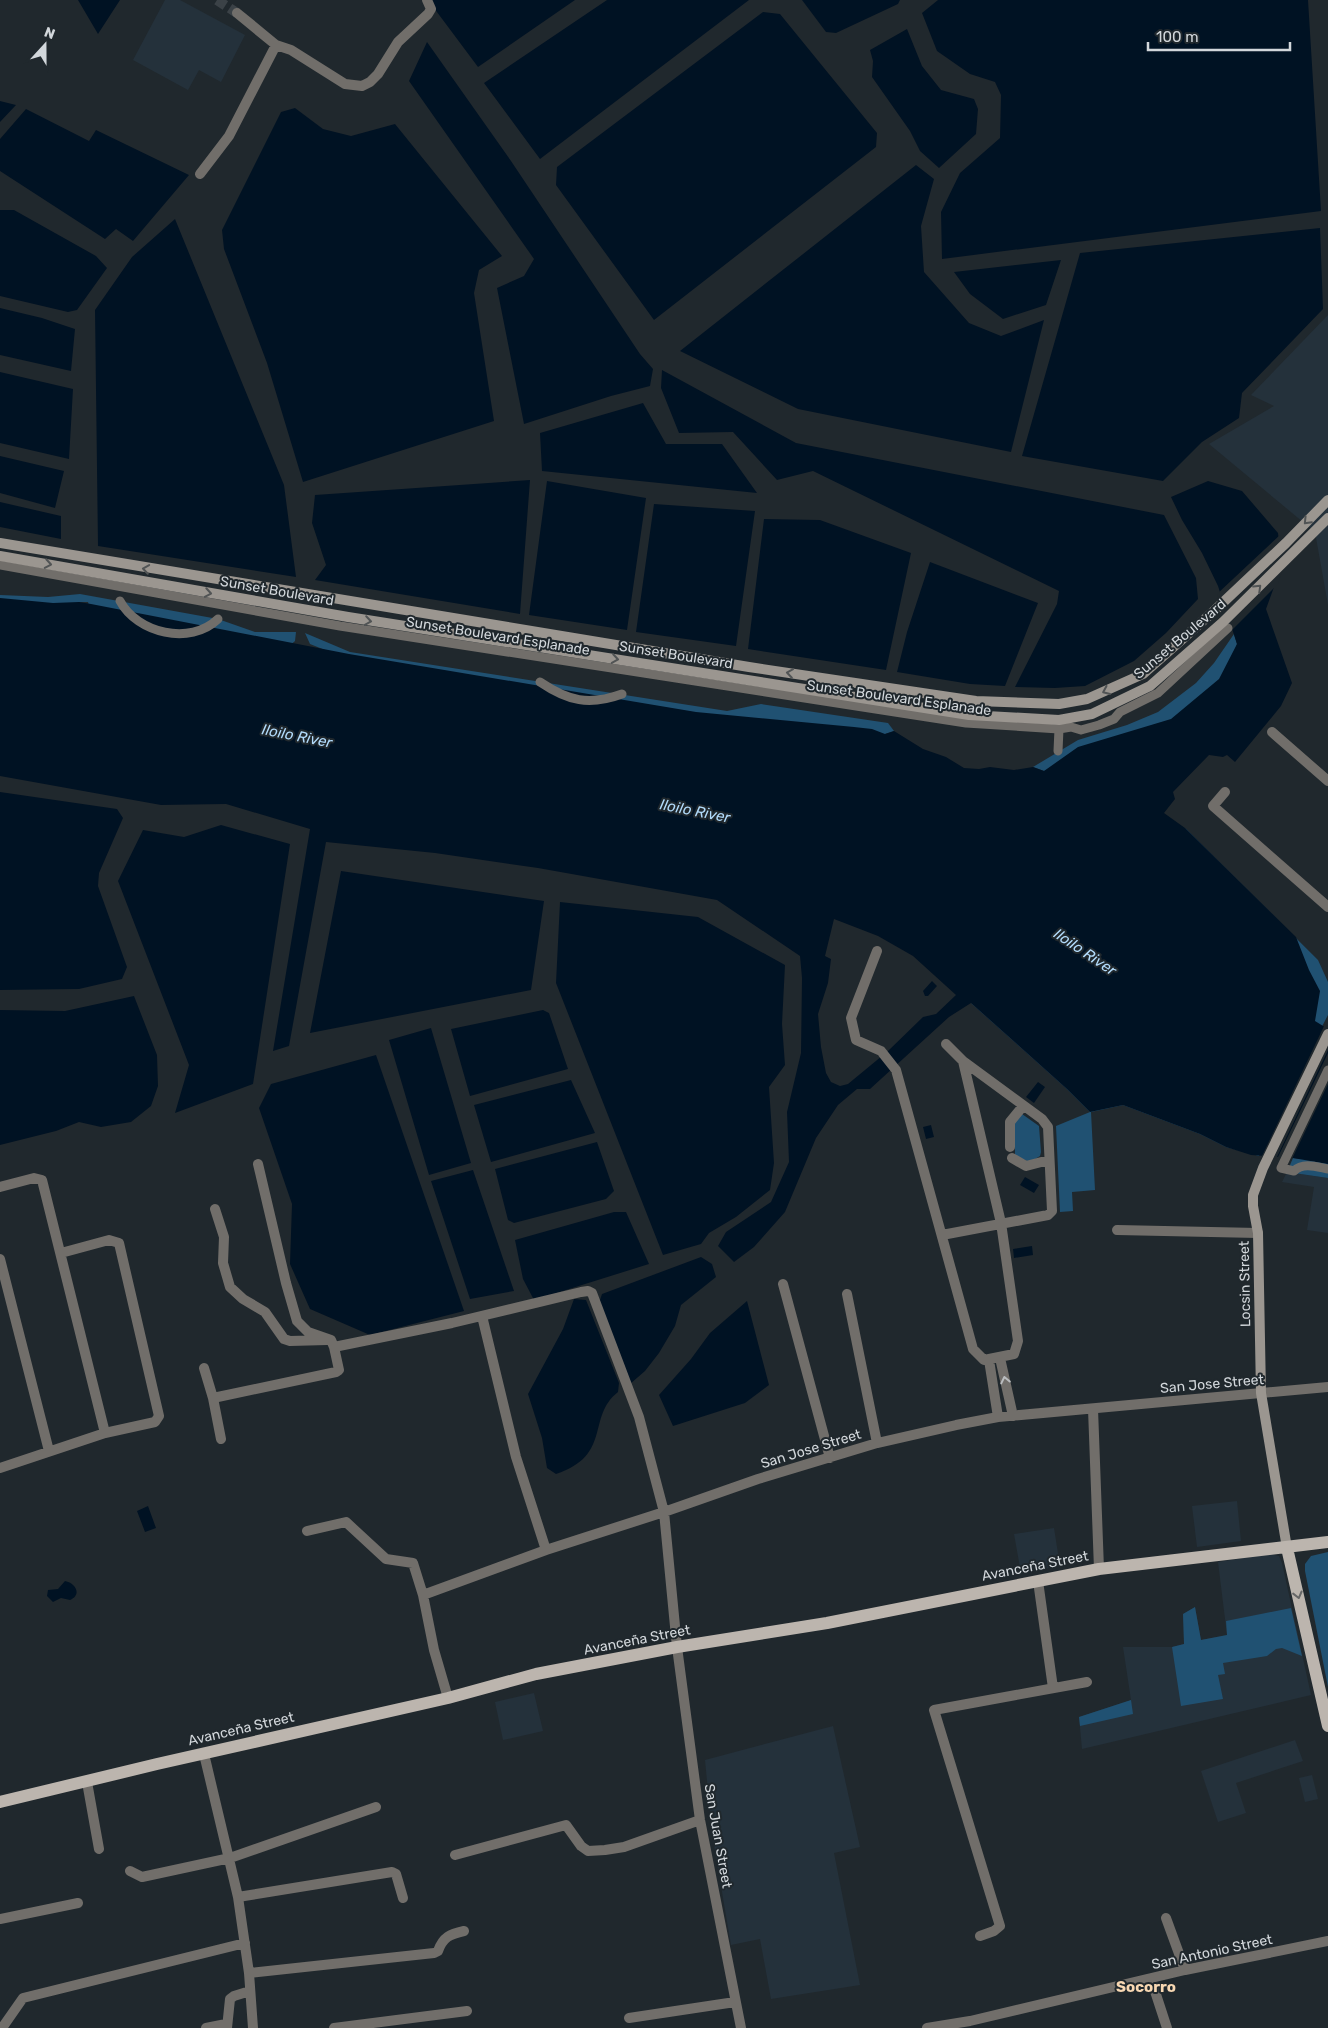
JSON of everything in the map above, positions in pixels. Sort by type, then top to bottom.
[{"type":"main road","name":"Sunset Boulevard","points":[[0,544],[587,642],[976,701],[1059,704],[1087,699],[1143,674],[1214,611],[1286,543],[1328,500]]},
{"type":"main road","name":"Sunset Boulevard","points":[[0,556],[358,619],[969,715],[1059,720],[1092,714],[1150,686],[1226,625],[1328,518]]},
{"type":"main road","points":[[584,654],[587,642]]},
{"type":"main road","name":"Locsin Street","points":[[1287,1548],[1261,1393],[1258,1233],[1253,1195],[1263,1168],[1328,1034]]},
{"type":"main road","name":"Avanceña Street","points":[[0,1802],[448,1698],[536,1674],[677,1647],[827,1623],[1099,1569],[1328,1542]]},
{"type":"main road","points":[[1287,1548],[1328,1726]]},
{"type":"street","points":[[236,13],[276,45],[291,50],[345,84],[362,86],[370,82],[378,74],[398,42],[428,14],[431,9],[427,0]]},
{"type":"street","points":[[200,174],[229,136],[276,45]]},
{"type":"street","name":"Sunset Boulevard Esplanade","points":[[0,565],[340,626],[901,714],[966,723],[1059,729],[1070,727],[1081,730],[1099,725],[1114,719],[1120,712],[1158,693],[1226,625]]},
{"type":"street","points":[[120,601],[126,612],[134,618],[160,631],[192,634],[202,631],[218,619]]},
{"type":"street","points":[[540,682],[562,695],[584,701],[597,701],[622,694]]},
{"type":"street","points":[[1058,751],[1059,729]]},
{"type":"street","points":[[1272,732],[1328,781]]},
{"type":"street","points":[[1225,792],[1213,806],[1328,907]]},
{"type":"street","points":[[877,951],[851,1018],[856,1040],[881,1051],[896,1070],[973,1349],[984,1360],[989,1360],[1014,1354],[1018,1341],[1001,1223],[963,1061]]},
{"type":"street","points":[[942,1235],[1048,1215],[1052,1211],[1048,1127],[1042,1119],[963,1061],[946,1044]]},
{"type":"street","points":[[1328,1070],[1283,1164],[1294,1171],[1297,1167],[1306,1166],[1328,1169]]},
{"type":"street","points":[[1024,1106],[1010,1122],[1011,1153],[1026,1166],[1049,1160]]},
{"type":"street","points":[[213,1398],[339,1370],[332,1344],[308,1332],[297,1321],[286,1283],[258,1164]]},
{"type":"street","points":[[0,1187],[34,1178],[42,1180],[105,1433]]},
{"type":"street","points":[[215,1209],[224,1237],[223,1264],[230,1287],[243,1299],[265,1312],[284,1339],[290,1342],[332,1344],[482,1316],[516,1457],[546,1550]]},
{"type":"street","points":[[1117,1230],[1258,1233]]},
{"type":"street","points":[[0,1468],[105,1433],[155,1422],[159,1416],[118,1243],[109,1240],[61,1253]]},
{"type":"street","points":[[0,1259],[49,1452]]},
{"type":"street","points":[[783,1284],[830,1458]]},
{"type":"street","name":"San Juan Street","points":[[482,1316],[588,1290],[592,1293],[639,1417],[664,1512],[677,1647],[700,1820],[741,2028]]},
{"type":"street","points":[[846,1294],[877,1443]]},
{"type":"street","points":[[1000,1358],[1013,1416]]},
{"type":"street","points":[[989,1360],[998,1417]]},
{"type":"street","points":[[204,1368],[213,1398],[221,1439]]},
{"type":"street","name":"San Jose Street","points":[[423,1595],[546,1550],[758,1479],[877,1443],[956,1424],[998,1417],[1328,1387]]},
{"type":"street","points":[[1093,1409],[1099,1569]]},
{"type":"street","points":[[308,1531],[346,1522],[386,1559],[413,1563],[423,1595],[434,1650],[448,1698]]},
{"type":"street","points":[[1038,1581],[1054,1688]]},
{"type":"street","points":[[980,1936],[994,1931],[1000,1926],[934,1710],[1087,1682]]},
{"type":"street","points":[[204,1754],[238,1897],[249,1973],[253,2028]]},
{"type":"street","points":[[87,1782],[99,1849]]},
{"type":"street","points":[[130,1872],[142,1877],[230,1858],[376,1807]]},
{"type":"street","points":[[455,1855],[566,1825],[581,1846],[588,1851],[624,1848],[700,1820]]},
{"type":"street","points":[[238,1897],[392,1872],[396,1874],[403,1898]]},
{"type":"street","points":[[0,1919],[78,1903]]},
{"type":"street","points":[[1166,1918],[1185,1970]]},
{"type":"street","points":[[249,1973],[434,1953],[438,1951],[442,1941],[451,1934],[464,1931]]},
{"type":"street","name":"San Antonio Street","points":[[926,2028],[970,2021],[1185,1970],[1328,1941]]},
{"type":"street","points":[[2,2028],[23,1998],[245,1943]]},
{"type":"street","points":[[1151,1979],[1167,2028]]},
{"type":"street","points":[[206,2028],[226,2026],[230,1999],[250,1990]]},
{"type":"street","points":[[629,2018],[735,2002]]},
{"type":"street","points":[[334,2028],[467,2011]]},
{"type":"shaded area","points":[[165,0],[180,0],[245,35],[221,82],[199,70],[188,90],[133,60]]},
{"type":"shaded area","points":[[1328,315],[1328,605],[1315,532],[1209,444],[1274,406],[1251,395]]},
{"type":"shaded area","points":[[80,594],[218,619],[255,632],[296,632],[295,641],[288,647],[91,613],[88,602],[79,602],[75,606],[0,601],[0,595],[48,597]]},
{"type":"shaded area","points":[[305,633],[350,652],[727,711],[761,704],[888,723],[894,731],[885,734],[824,734],[330,652],[310,644]]},
{"type":"shaded area","points":[[1234,634],[1237,644],[1226,680],[1174,720],[1044,771],[1033,767],[1078,740],[1127,725],[1158,712],[1196,683],[1214,663]]},
{"type":"shaded area","points":[[1185,828],[1318,960],[1328,982],[1328,1015],[1316,1038]]},
{"type":"shaded area","points":[[971,1003],[1263,1143],[1259,1156],[1226,1147],[1200,1134],[1123,1105],[1091,1112],[1095,1190],[1072,1192],[1073,1211],[1060,1212],[1056,1126],[1090,1112]]},
{"type":"shaded area","points":[[1022,1114],[1039,1126],[1040,1156],[1030,1162],[1015,1156],[1015,1134],[1012,1128]]},
{"type":"shaded area","points":[[1328,1156],[1328,1178],[1287,1172],[1293,1158]]},
{"type":"shaded area","points":[[1287,1172],[1328,1178],[1328,1233],[1307,1230],[1314,1187],[1282,1182]]},
{"type":"shaded area","points":[[1237,1501],[1241,1541],[1197,1547],[1192,1506]]},
{"type":"shaded area","points":[[1054,1528],[1060,1566],[1021,1573],[1014,1534]]},
{"type":"shaded area","points":[[1328,1552],[1328,1687],[1305,1564],[1311,1556]]},
{"type":"shaded area","points":[[1269,1554],[1279,1556],[1282,1563],[1311,1695],[1082,1749],[1079,1717],[1131,1700],[1123,1647],[1172,1647],[1184,1644],[1183,1614],[1195,1607],[1201,1640],[1227,1635],[1218,1562]]},
{"type":"shaded area","points":[[1195,1607],[1201,1640],[1227,1635],[1226,1621],[1291,1608],[1302,1656],[1282,1648],[1276,1649],[1267,1656],[1223,1663],[1225,1674],[1218,1675],[1223,1699],[1181,1706],[1172,1647],[1184,1644],[1183,1614]]},
{"type":"shaded area","points":[[534,1693],[543,1731],[503,1740],[495,1702]]},
{"type":"shaded area","points":[[1131,1700],[1133,1714],[1080,1726],[1079,1717]]},
{"type":"shaded area","points":[[833,1726],[860,1847],[834,1853],[860,1985],[771,1999],[760,1939],[731,1945],[712,1833],[705,1760]]},
{"type":"shaded area","points":[[1295,1740],[1303,1761],[1236,1783],[1246,1813],[1218,1822],[1201,1771]]},
{"type":"shaded area","points":[[1312,1775],[1318,1799],[1305,1802],[1299,1778]]},
{"type":"water","points":[[78,0],[120,0],[98,34]]},
{"type":"water","points":[[428,0],[575,0],[478,67]]},
{"type":"water","points":[[607,0],[749,0],[540,159],[484,83]]},
{"type":"water","points":[[802,0],[900,0],[898,4],[836,33],[826,32]]},
{"type":"water","points":[[938,0],[1308,0],[1321,211],[942,259],[941,212],[960,173],[1000,138],[1001,95],[995,82],[970,74],[937,51],[922,13]]},
{"type":"water","points":[[763,12],[780,14],[877,133],[876,147],[654,320],[556,185],[557,167]]},
{"type":"water","points":[[907,29],[922,66],[941,90],[974,99],[978,109],[976,134],[939,168],[920,151],[910,131],[872,77],[873,61],[870,50]]},
{"type":"water","points":[[427,42],[511,161],[640,354],[653,369],[650,386],[611,396],[524,424],[497,288],[524,276],[534,259],[409,81]]},
{"type":"water","points":[[0,101],[16,105],[0,122]]},
{"type":"water","points":[[295,108],[323,129],[351,136],[395,124],[502,256],[479,270],[474,293],[494,421],[303,482],[267,363],[224,249],[222,230],[281,112]]},
{"type":"water","points":[[26,109],[89,141],[96,130],[189,175],[133,241],[116,229],[105,239],[0,171],[0,139]]},
{"type":"water","points":[[916,165],[934,179],[921,226],[924,272],[969,323],[1001,336],[1044,320],[1011,452],[798,409],[680,351]]},
{"type":"water","points":[[0,210],[14,210],[96,256],[107,268],[77,310],[68,312],[0,296]]},
{"type":"water","points":[[175,219],[284,485],[296,577],[98,546],[95,310],[132,257]]},
{"type":"water","points":[[1320,228],[1323,309],[1242,393],[1239,418],[1202,442],[1163,481],[1022,456],[1080,253]]},
{"type":"water","points":[[1061,260],[1046,305],[1003,319],[970,294],[954,272]]},
{"type":"water","points":[[0,308],[42,318],[75,329],[71,371],[0,355]]},
{"type":"water","points":[[662,370],[796,443],[1164,515],[1196,578],[1198,599],[1166,633],[1134,661],[1085,686],[1055,688],[1015,687],[1057,604],[1059,591],[813,471],[777,480],[733,432],[679,433],[661,388]]},
{"type":"water","points":[[0,372],[73,389],[69,459],[0,443]]},
{"type":"water","points":[[643,403],[666,444],[722,444],[757,493],[542,471],[540,433]]},
{"type":"water","points":[[0,456],[64,471],[55,508],[0,493]]},
{"type":"water","points":[[530,480],[520,614],[315,580],[326,565],[312,523],[315,495]]},
{"type":"water","points":[[547,481],[646,498],[627,630],[529,615]]},
{"type":"water","name":"Iloilo River","points":[[1208,481],[1242,491],[1278,533],[1282,565],[1266,609],[1292,683],[1281,706],[1235,762],[1227,755],[1223,757],[1209,755],[1173,792],[1175,799],[1164,813],[1185,828],[1296,937],[1309,970],[1320,991],[1315,1021],[1328,1029],[1328,1164],[1293,1158],[1251,1155],[1226,1147],[1200,1134],[1123,1105],[1090,1112],[971,1003],[949,1017],[870,1089],[857,1089],[838,1105],[816,1138],[785,1212],[754,1247],[734,1262],[718,1246],[726,1232],[771,1202],[789,1162],[787,1112],[801,1053],[802,978],[800,956],[717,900],[538,868],[435,853],[326,842],[289,1046],[273,1051],[310,829],[226,804],[161,805],[0,776],[0,598],[53,603],[79,602],[349,654],[696,712],[872,729],[885,734],[894,731],[923,749],[946,757],[964,768],[979,769],[990,767],[1014,770],[1033,767],[1044,771],[1078,747],[1171,719],[1219,679],[1237,644],[1218,586],[1171,497]],"holes":[[[834,919],[878,936],[913,956],[956,995],[936,1014],[923,1017],[888,1051],[848,1084],[840,1086],[831,1082],[826,1073],[818,1014],[828,983],[831,959],[825,956]]]},
{"type":"water","points":[[0,502],[61,516],[61,539],[0,527]]},
{"type":"water","points":[[654,504],[755,511],[736,646],[636,632]]},
{"type":"water","points":[[764,519],[820,520],[911,553],[886,670],[748,649]]},
{"type":"water","points":[[930,562],[1038,603],[1005,686],[970,684],[897,672],[907,632]]},
{"type":"water","points":[[0,792],[117,809],[123,818],[99,873],[98,886],[127,967],[122,979],[79,989],[0,990]]},
{"type":"water","points":[[221,825],[290,844],[253,1084],[175,1113],[189,1065],[118,881],[143,830],[184,837]]},
{"type":"water","points":[[341,871],[544,901],[531,990],[310,1033]]},
{"type":"water","points":[[560,902],[698,917],[785,965],[782,1024],[785,1065],[769,1087],[774,1163],[770,1190],[736,1217],[709,1233],[701,1244],[663,1255],[556,983]]},
{"type":"water","points":[[932,981],[937,986],[928,996],[925,996],[923,991]]},
{"type":"water","points":[[134,996],[157,1055],[158,1086],[151,1106],[131,1122],[101,1127],[79,1122],[56,1131],[0,1145],[0,1010],[65,1011]]},
{"type":"water","points":[[543,1010],[549,1013],[568,1069],[470,1096],[451,1029]]},
{"type":"water","points":[[431,1028],[471,1163],[429,1175],[389,1040]]},
{"type":"water","points":[[376,1055],[464,1311],[370,1335],[310,1309],[290,1264],[292,1204],[259,1108],[271,1084]]},
{"type":"water","points":[[571,1080],[595,1133],[491,1162],[474,1105]]},
{"type":"water","points":[[1038,1082],[1045,1087],[1034,1103],[1026,1097]]},
{"type":"water","points":[[931,1125],[934,1137],[926,1139],[923,1127]]},
{"type":"water","points":[[597,1142],[614,1191],[606,1199],[514,1223],[508,1220],[495,1169]]},
{"type":"water","points":[[473,1170],[514,1291],[470,1299],[431,1181]]},
{"type":"water","points":[[1025,1177],[1039,1185],[1034,1193],[1020,1185]]},
{"type":"water","points":[[614,1212],[626,1212],[649,1264],[534,1300],[523,1279],[515,1240]]},
{"type":"water","points":[[1032,1246],[1033,1255],[1014,1258],[1013,1249]]},
{"type":"water","points":[[701,1257],[712,1264],[716,1277],[681,1305],[675,1326],[659,1353],[645,1371],[630,1384],[599,1303],[602,1294]]},
{"type":"water","points":[[574,1299],[586,1300],[619,1383],[618,1392],[608,1402],[592,1446],[585,1457],[574,1466],[556,1474],[547,1468],[542,1438],[528,1394],[563,1329]]},
{"type":"water","points":[[747,1301],[769,1385],[745,1403],[673,1426],[659,1395],[691,1359],[710,1333]]},
{"type":"water","points":[[148,1506],[156,1528],[145,1532],[137,1511]]},
{"type":"water","points":[[65,1581],[75,1587],[76,1595],[70,1600],[61,1598],[53,1602],[47,1596],[48,1590],[58,1589]]},
{"type":"pier","points":[[1280,535],[1284,565],[1278,584],[1231,631],[1227,627],[1217,594]]},
{"type":"pier","points":[[1325,1024],[1328,1026],[1328,1050],[1276,1159],[1261,1158]]},
{"type":"pier","points":[[1328,1053],[1328,1084],[1291,1161],[1282,1160],[1278,1157]]},
{"type":"tunnel","points":[[217,0],[237,13]]},
{"type":"district","name":"Socorro","points":[[1146,1987]]}]
